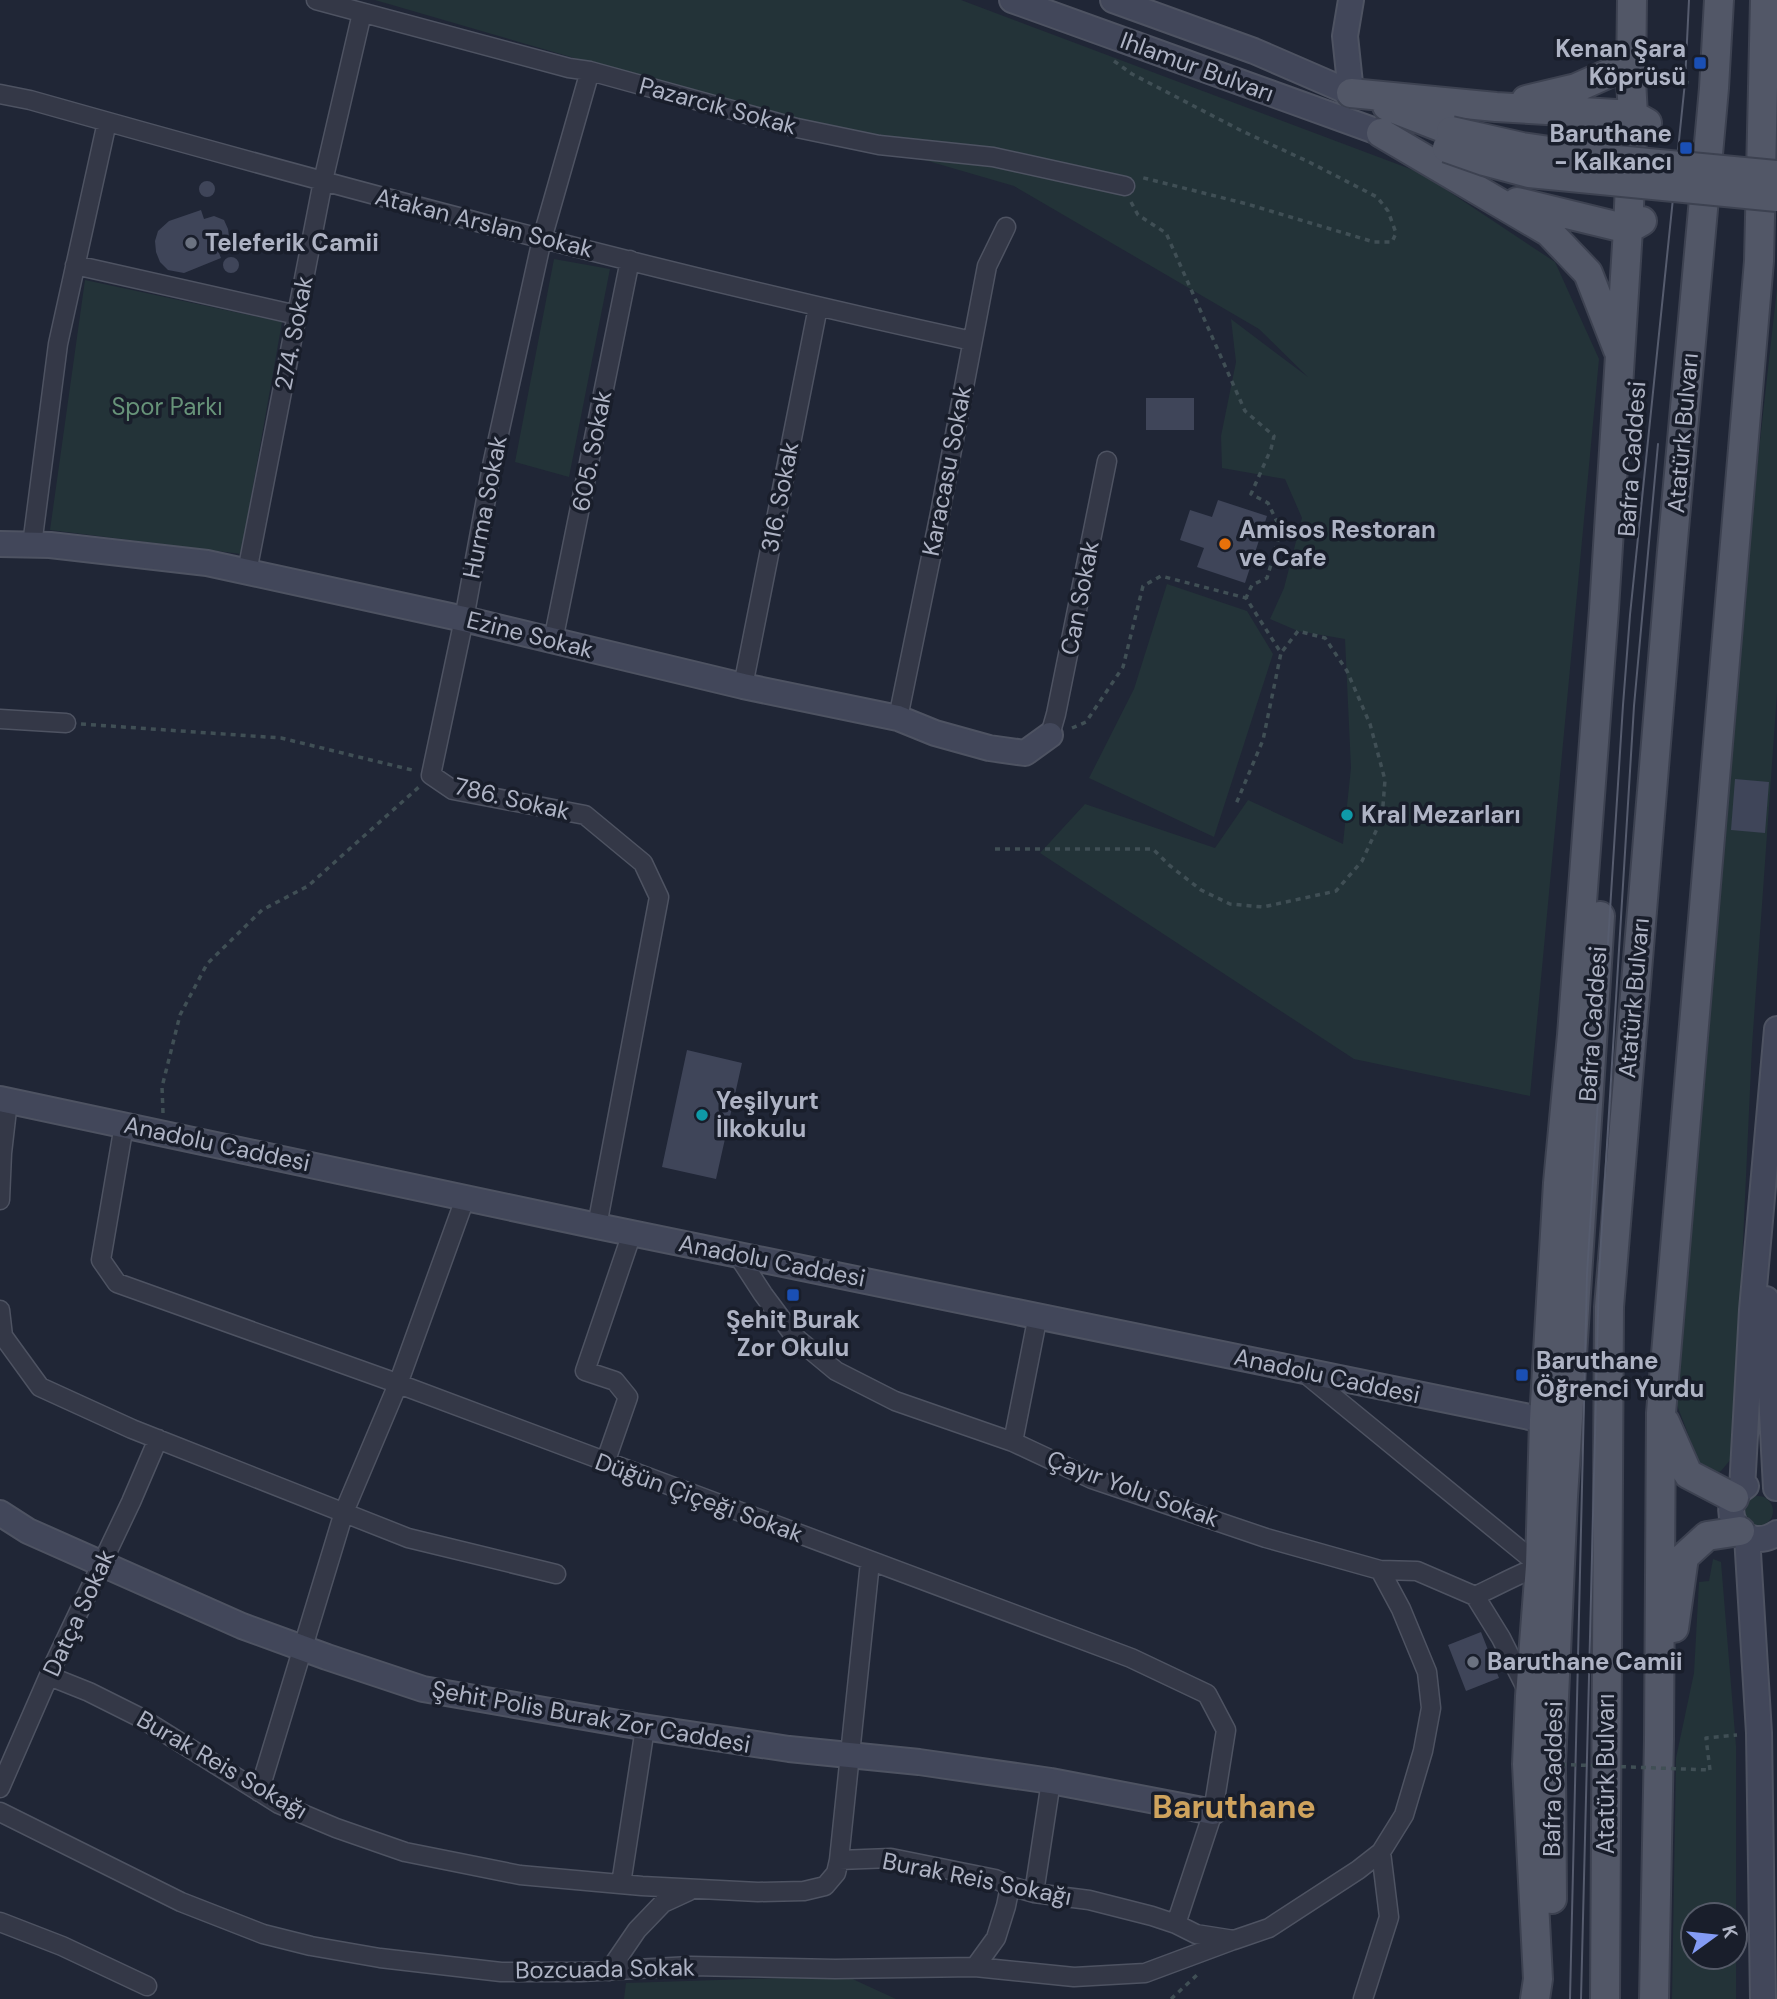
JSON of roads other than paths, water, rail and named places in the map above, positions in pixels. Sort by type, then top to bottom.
[{"type":"main road","name":"Ihlamur Bulvarı","points":[[1012,0],[1381,133]]},
{"type":"main road","name":"Ihlamur Bulvarı","points":[[1113,0],[1254,51],[1351,93]]},
{"type":"main road","points":[[1351,0],[1345,36],[1351,93]]},
{"type":"main road","name":"Bafra Caddesi","points":[[1549,1999],[1552,1979],[1551,1764],[1563,1497],[1639,356],[1636,225],[1640,119],[1634,62],[1632,0]]},
{"type":"main road","name":"Atatürk Bulvarı","points":[[1605,1999],[1609,1307],[1720,0]]},
{"type":"main road","name":"Atatürk Bulvarı","points":[[1654,1999],[1661,1413],[1759,261],[1765,0]]},
{"type":"main road","points":[[1496,107],[1576,88],[1634,62]]},
{"type":"main road","points":[[1351,93],[1640,119]]},
{"type":"main road","points":[[1351,93],[1449,139],[1484,161],[1530,173],[1777,197]]},
{"type":"main road","points":[[1381,133],[1777,175]]},
{"type":"main road","points":[[1381,133],[1549,232],[1588,273],[1620,356]]},
{"type":"main road","points":[[1487,195],[1636,225]]},
{"type":"main road","name":"Bafra Caddesi","points":[[1535,1999],[1538,1979],[1527,1764],[1541,1566],[1544,1420],[1558,1183],[1592,774],[1620,356],[1636,225]]},
{"type":"main road","name":"Ezine Sokak","points":[[0,544],[50,545],[207,563],[464,619],[743,686],[898,718],[935,733],[989,748],[1025,753],[1050,736]]},
{"type":"main road","points":[[1763,1999],[1759,1733],[1744,1534],[1733,1521],[1731,1510],[1738,1493],[1777,1029]]},
{"type":"main road","name":"Anadolu Caddesi","points":[[4,1100],[466,1196],[597,1226],[1544,1420]]},
{"type":"main road","points":[[1738,1493],[1750,1484],[1768,1484],[1777,1488],[1761,1207]]},
{"type":"main road","points":[[1661,1413],[1688,1474],[1738,1493]]},
{"type":"main road","name":"Şehit Polis Burak Zor Caddesi","points":[[0,1513],[28,1531],[242,1626],[423,1689],[645,1728],[789,1749],[919,1762],[1051,1781],[1213,1812]]},
{"type":"main road","points":[[1659,1739],[1684,1557],[1707,1536],[1744,1534],[1765,1539],[1777,1533]]},
{"type":"street","name":"Pazarcık Sokak","points":[[316,0],[797,128],[879,145],[993,156],[1125,186]]},
{"type":"street","name":"274. Sokak","points":[[247,572],[323,181],[362,13]]},
{"type":"street","name":"Hurma Sokak","points":[[431,775],[464,619],[493,461],[542,239],[590,71]]},
{"type":"street","name":"Atakan Arslan Sokak","points":[[0,94],[542,239],[818,307],[972,341]]},
{"type":"street","points":[[32,545],[58,344],[107,122]]},
{"type":"street","name":"Karacasu Sokak","points":[[898,718],[987,266],[1006,227]]},
{"type":"street","name":"605. Sokak","points":[[553,641],[630,260]]},
{"type":"street","points":[[75,265],[297,315]]},
{"type":"street","name":"316. Sokak","points":[[743,686],[818,307]]},
{"type":"street","name":"Can Sokak","points":[[1050,736],[1107,461]]},
{"type":"street","points":[[0,719],[66,723]]},
{"type":"street","name":"786. Sokak","points":[[431,775],[453,790],[585,815],[643,863],[659,897],[597,1226]]},
{"type":"street","points":[[0,1200],[4,1100]]},
{"type":"street","name":"Düğün Çiçeği Sokak","points":[[124,1125],[101,1260],[117,1283],[398,1384],[1131,1658],[1207,1694],[1226,1730],[1213,1812],[1176,1923]]},
{"type":"street","points":[[258,1792],[344,1512],[398,1384],[466,1196]]},
{"type":"street","points":[[605,1463],[628,1397],[615,1381],[584,1371],[632,1233]]},
{"type":"street","name":"Çayır Yolu Sokak","points":[[737,1254],[795,1337],[836,1371],[895,1401],[1013,1442],[1092,1479],[1266,1538],[1380,1570],[1417,1571],[1475,1596]]},
{"type":"street","points":[[0,1310],[3,1336],[40,1387],[158,1439],[408,1538],[556,1574]]},
{"type":"street","points":[[1013,1442],[1038,1315]]},
{"type":"street","points":[[1302,1371],[1541,1566]]},
{"type":"street","name":"Datça Sokak","points":[[0,1788],[158,1439]]},
{"type":"street","points":[[839,1860],[870,1562]]},
{"type":"street","points":[[1530,1696],[1501,1637],[1475,1596],[1522,1572],[1541,1566]]},
{"type":"street","name":"Burak Reis Sokağı","points":[[49,1676],[141,1718],[258,1792],[290,1809],[405,1852],[520,1875],[758,1892],[804,1891],[825,1886],[836,1873],[839,1860],[891,1858],[995,1879],[1034,1893],[1089,1900],[1176,1923],[1196,1934],[1234,1940],[1269,1928],[1348,1877],[1381,1852],[1404,1815],[1423,1751],[1431,1707],[1427,1672],[1401,1609],[1380,1570]]},
{"type":"street","points":[[621,1884],[645,1728]]},
{"type":"street","points":[[1034,1893],[1051,1781]]},
{"type":"street","name":"Bozcuada Sokak","points":[[0,1812],[181,1902],[262,1934],[380,1958],[487,1970],[581,1972],[691,1966],[835,1969],[975,1967],[1074,1977],[1145,1973],[1234,1940]]},
{"type":"street","points":[[1363,1999],[1389,1917],[1381,1852]]},
{"type":"street","points":[[975,1967],[996,1938],[1010,1886]]},
{"type":"street","points":[[609,1971],[637,1930],[663,1903],[692,1889]]},
{"type":"street","points":[[0,1922],[61,1946],[147,1986]]},
{"type":"tram line","points":[[1570,1999],[1587,1274],[1630,615],[1685,82],[1689,0]]},
{"type":"tram line","points":[[1581,1999],[1599,1275],[1634,706],[1658,444]]},
{"type":"place","name":"Kenan Şara Köprüsü","points":[[1700,63]]},
{"type":"place","name":"Baruthane - Kalkancı","points":[[1686,148]]},
{"type":"place","name":"Teleferik Camii","points":[[191,243]]},
{"type":"place","name":"Amisos Restoran ve Cafe","points":[[1225,544]]},
{"type":"place","name":"Kral Mezarları","points":[[1347,815]]},
{"type":"place","name":"Yeşilyurt İlkokulu","points":[[702,1115]]},
{"type":"place","name":"Şehit Burak Zor Okulu","points":[[793,1295]]},
{"type":"place","name":"Baruthane Öğrenci Yurdu","points":[[1522,1375]]},
{"type":"place","name":"Baruthane Camii","points":[[1473,1662]]},
{"type":"district","name":"Baruthane","points":[[1234,1807]]},
{"type":"park label","name":"Spor Parkı","points":[[167,407]]}]
